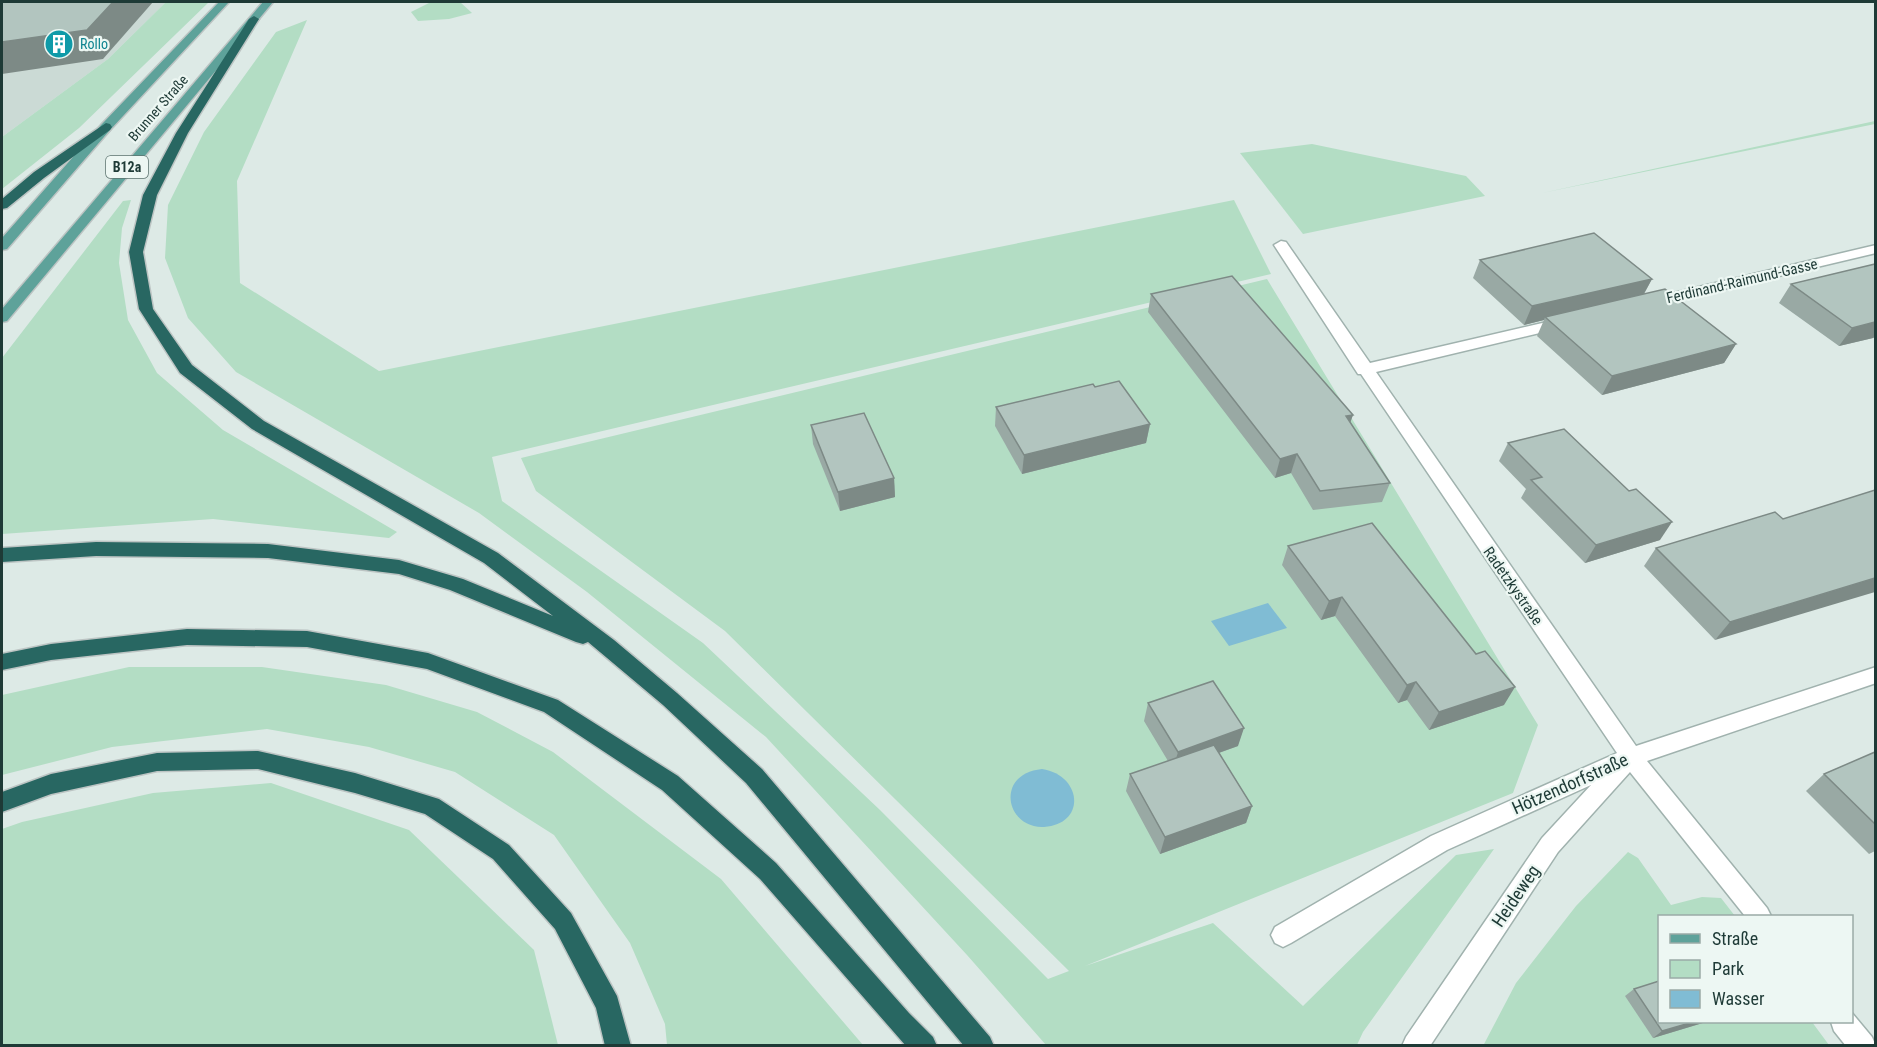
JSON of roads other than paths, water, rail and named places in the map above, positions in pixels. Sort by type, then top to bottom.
[{"type":"highway","points":[[254,19],[182,133],[150,195],[136,252],[146,309],[186,369],[258,425],[491,558],[607,646],[670,699],[754,776],[981,1046]]},
{"type":"highway","points":[[2,205],[39,175],[106,127]]},
{"type":"highway","points":[[2,555],[96,549],[268,551],[399,567],[456,584],[607,646]]},
{"type":"highway","points":[[2,662],[51,652],[188,637],[307,639],[428,661],[551,706],[670,783],[768,871],[900,1022],[924,1046]]},
{"type":"highway","points":[[2,802],[51,784],[157,762],[258,760],[356,783],[431,806],[501,852],[562,921],[608,1005],[618,1046]]},
{"type":"main road","name":"Brunner Straße","points":[[2,246],[106,127],[224,2]]},
{"type":"main road","name":"Brunner Straße","points":[[2,318],[268,2]]},
{"type":"street","name":"Radetzkystraße","points":[[1281,245],[1364,370],[1630,757],[1758,915]]},
{"type":"street","name":"Ferdinand-Raimund-Gasse","points":[[1632,307],[1875,249]]},
{"type":"street","points":[[1364,370],[1573,321]]},
{"type":"street","name":"Hötzendorfstraße","points":[[1283,935],[1439,843],[1630,757],[1875,675]]},
{"type":"street","name":"Heideweg","points":[[1415,1046],[1550,844],[1630,757]]},
{"type":"street","points":[[1844,1023],[1863,1046]]},
{"type":"water","points":[[1268,603],[1287,628],[1229,646],[1211,621]]},
{"type":"water","points":[[1042,769],[1055,773],[1065,780],[1072,789],[1074,799],[1073,809],[1067,818],[1058,824],[1044,827],[1031,825],[1021,819],[1014,811],[1011,801],[1012,790],[1017,780],[1027,773]]},
{"type":"place","name":"Rollo","points":[[59,44]]}]
